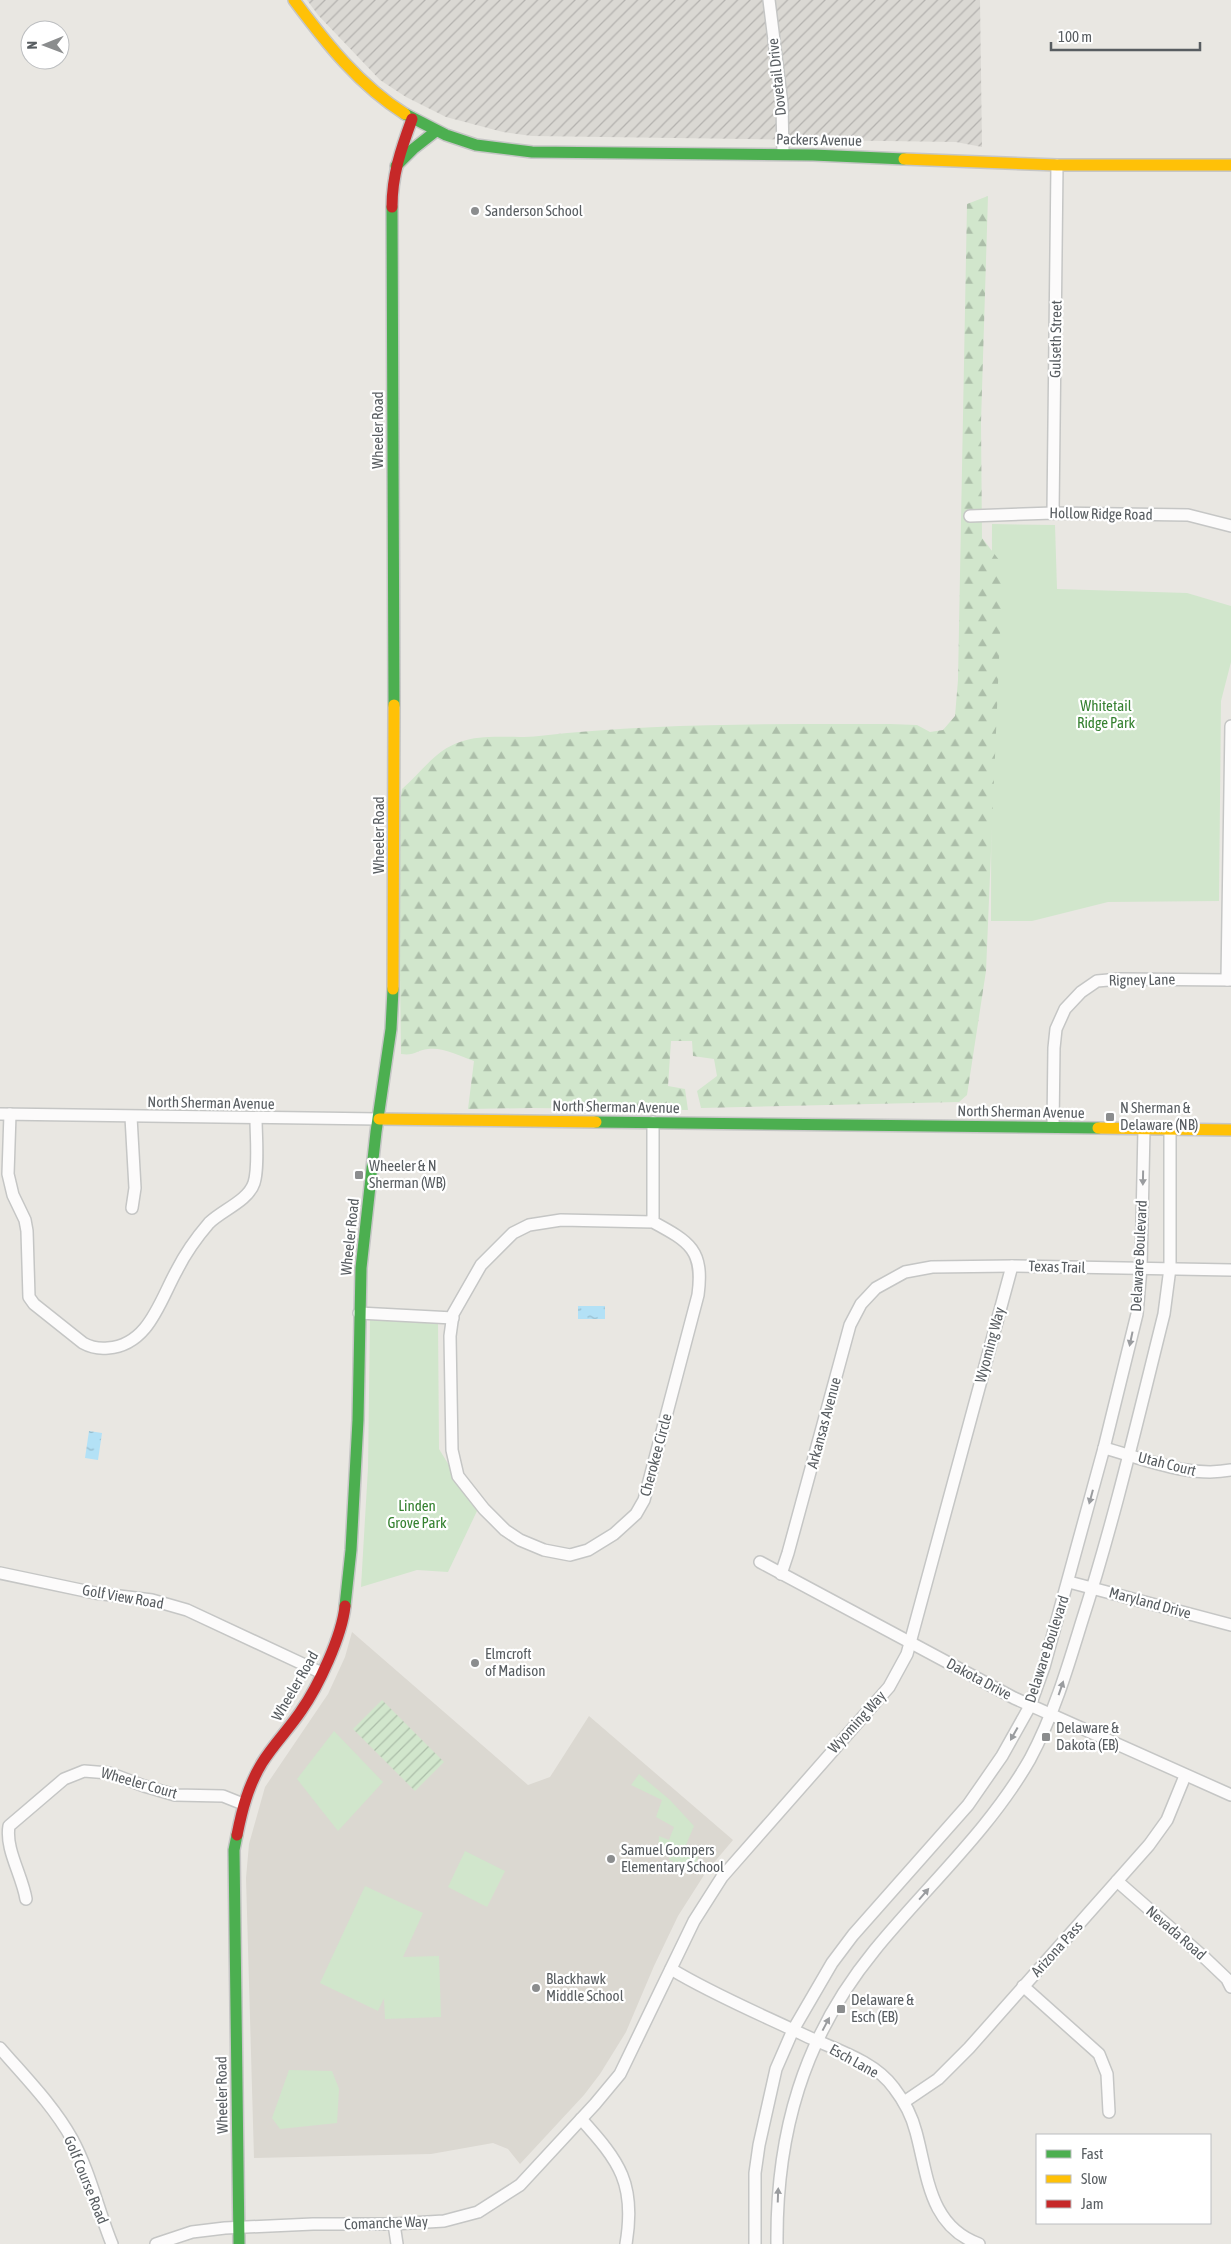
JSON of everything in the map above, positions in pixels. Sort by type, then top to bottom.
[{"type":"street","name":"Packers Avenue","points":[[294,0],[313,26],[361,81],[386,102],[412,119],[436,131],[477,145],[532,152],[783,154],[1057,165],[1231,165]]},
{"type":"street","name":"Dovetail Drive","points":[[769,0],[782,104],[783,154]]},
{"type":"street","name":"Wheeler Road","points":[[238,2244],[234,1850],[243,1804],[262,1763],[302,1710],[322,1674],[338,1633],[349,1577],[358,1420],[361,1268],[390,1037],[393,995],[392,240],[395,167],[401,144],[412,119]]},
{"type":"street","points":[[395,167],[413,149],[436,131]]},
{"type":"street","name":"Gulseth Street","points":[[1053,513],[1057,165]]},
{"type":"street","name":"Hollow Ridge Road","points":[[970,516],[1053,513],[1188,515],[1231,526]]},
{"type":"street","points":[[1229,980],[1231,726]]},
{"type":"street","name":"Rigney Lane","points":[[1053,1127],[1056,1029],[1065,1010],[1081,992],[1097,981],[1120,979],[1229,980]]},
{"type":"street","points":[[5,1114],[8,1174],[13,1195],[25,1220],[27,1231],[28,1292],[34,1304],[91,1347],[120,1347],[135,1339],[144,1330],[159,1306],[180,1264],[209,1223],[251,1190],[255,1177],[256,1119]]},
{"type":"street","name":"North Sherman Avenue","points":[[5,1114],[256,1119],[1231,1130]]},
{"type":"street","points":[[131,1116],[136,1188],[132,1208]]},
{"type":"street","points":[[653,1122],[653,1222]]},
{"type":"street","name":"Delaware Boulevard","points":[[755,2244],[754,2200],[758,2146],[776,2069],[793,2030],[832,1963],[853,1935],[968,1805],[1002,1756],[1030,1706],[1044,1667],[1069,1582],[1137,1314],[1141,1268],[1144,1129]]},
{"type":"street","name":"Delaware Boulevard","points":[[777,2244],[778,2185],[782,2154],[798,2090],[818,2041],[849,1985],[873,1952],[968,1844],[1006,1794],[1029,1759],[1051,1715],[1093,1588],[1164,1314],[1170,1268],[1170,1129]]},
{"type":"street","name":"Cherokee Circle","points":[[561,1220],[653,1222],[681,1237],[698,1256],[701,1275],[698,1295],[644,1500],[636,1514],[614,1534],[588,1550],[570,1554],[544,1550],[520,1540],[505,1530],[484,1509],[458,1476],[452,1450],[450,1336],[453,1318],[481,1265],[513,1233],[529,1225],[561,1220]]},
{"type":"street","name":"Texas Trail","points":[[885,1282],[905,1272],[932,1267],[1012,1266],[1231,1270]]},
{"type":"street","name":"Wyoming Way","points":[[581,2119],[620,2074],[694,1921],[722,1877],[889,1687],[907,1654],[1012,1266]]},
{"type":"street","name":"Arkansas Avenue","points":[[781,1574],[850,1325],[865,1300],[885,1282]]},
{"type":"street","points":[[359,1313],[453,1318]]},
{"type":"street","name":"Utah Court","points":[[1104,1448],[1192,1472],[1207,1474],[1231,1470]]},
{"type":"street","name":"Dakota Drive","points":[[760,1562],[1030,1706],[1231,1795]]},
{"type":"street","name":"Golf View Road","points":[[0,1573],[102,1595],[152,1600],[187,1610],[322,1674]]},
{"type":"street","name":"Maryland Drive","points":[[1069,1582],[1231,1625]]},
{"type":"street","name":"Wheeler Court","points":[[26,1899],[24,1884],[8,1839],[9,1826],[64,1779],[76,1773],[97,1770],[161,1792],[174,1795],[223,1796],[243,1804]]},
{"type":"street","name":"Arizona Pass","points":[[904,2102],[938,2079],[969,2048],[1149,1845],[1167,1820],[1185,1776]]},
{"type":"street","name":"Nevada Road","points":[[1117,1882],[1206,1959],[1227,1979],[1231,1987]]},
{"type":"street","name":"Esch Lane","points":[[671,1969],[869,2066],[890,2082],[904,2102],[916,2133],[927,2183],[934,2201],[947,2223],[959,2235],[979,2244]]},
{"type":"street","points":[[1024,1986],[1099,2054],[1107,2074],[1109,2112]]},
{"type":"street","name":"Golf Course Road","points":[[0,2048],[34,2086],[73,2141],[112,2244]]},
{"type":"street","points":[[581,2119],[612,2155],[627,2187],[630,2220],[626,2244]]},
{"type":"street","name":"Comanche Way","points":[[156,2244],[192,2232],[313,2224],[394,2224],[458,2219],[469,2216],[492,2205],[520,2185],[581,2119]]},
{"type":"street","points":[[394,2224],[397,2244]]},
{"type":"shaded area","points":[[307,0],[980,0],[982,147],[956,142],[532,136],[503,132],[446,117],[406,97],[380,80],[318,15]]},
{"type":"shaded area","points":[[352,1632],[528,1785],[550,1777],[589,1716],[733,1840],[706,1872],[678,1916],[626,2032],[600,2074],[584,2095],[520,2164],[508,2149],[493,2143],[431,2154],[254,2158],[246,1878],[249,1844],[265,1787],[328,1694],[345,1657]]},
{"type":"green space","points":[[988,196],[981,422],[982,538],[1003,565],[986,971],[967,1095],[959,1102],[701,1108],[697,1091],[717,1076],[714,1059],[693,1056],[692,1041],[671,1041],[668,1086],[685,1089],[688,1110],[468,1109],[474,1061],[440,1049],[401,1054],[398,817],[402,789],[443,750],[460,742],[479,738],[529,737],[671,726],[890,724],[917,725],[930,732],[943,730],[955,716],[958,680],[967,204]]},
{"type":"green space","name":"Whitetail Ridge Park","points":[[992,524],[1055,525],[1057,589],[1187,593],[1231,606],[1231,662],[1221,701],[1219,901],[1108,902],[1032,921],[991,921]]},
{"type":"green space","name":"Linden Grove Park","points":[[370,1319],[438,1322],[439,1449],[477,1511],[448,1572],[417,1570],[361,1587],[368,1468]]},
{"type":"green space","points":[[382,1700],[444,1762],[415,1791],[353,1729]]},
{"type":"green space","points":[[334,1731],[383,1782],[338,1831],[297,1779]]},
{"type":"green space","points":[[639,1774],[670,1800],[694,1826],[685,1847],[699,1852],[695,1868],[681,1872],[672,1868],[673,1861],[669,1860],[669,1857],[658,1852],[659,1836],[669,1840],[674,1827],[656,1817],[662,1800],[631,1785]]},
{"type":"green space","points":[[465,1851],[505,1871],[487,1907],[448,1887]]},
{"type":"green space","points":[[365,1886],[423,1913],[403,1957],[439,1956],[441,2017],[385,2019],[384,1998],[378,2011],[320,1983]]},
{"type":"green space","points":[[289,2070],[332,2071],[339,2089],[337,2123],[280,2129],[272,2118]]},
{"type":"water","points":[[578,1306],[605,1306],[605,1319],[578,1319]]},
{"type":"water","points":[[89,1431],[102,1433],[98,1460],[85,1458]]},
{"type":"traffic: fast","points":[[405,114],[446,135],[476,145],[532,152],[813,155],[904,159]]},
{"type":"traffic: fast","points":[[396,166],[413,149],[436,131]]},
{"type":"traffic: fast","points":[[392,207],[394,705]]},
{"type":"traffic: fast","points":[[345,1606],[351,1550],[358,1420],[361,1268],[376,1132],[391,1029],[393,989]]},
{"type":"traffic: fast","points":[[596,1122],[1098,1128]]},
{"type":"traffic: fast","points":[[237,1835],[234,1850],[239,2244]]},
{"type":"traffic: slow","points":[[294,0],[318,32],[358,77],[388,103],[405,114]]},
{"type":"traffic: slow","points":[[904,159],[1057,165],[1231,165]]},
{"type":"traffic: slow","points":[[393,989],[394,705]]},
{"type":"traffic: slow","points":[[379,1119],[596,1122]]},
{"type":"traffic: slow","points":[[1098,1128],[1231,1130]]},
{"type":"traffic: jam","points":[[392,207],[395,173],[412,119]]},
{"type":"traffic: jam","points":[[237,1835],[243,1807],[253,1780],[266,1756],[296,1718],[315,1689],[334,1646],[345,1606]]},
{"type":"place","name":"Sanderson School","points":[[475,211]]},
{"type":"place","name":"N Sherman & Delaware (NB)","points":[[1110,1117]]},
{"type":"place","name":"Wheeler & N Sherman (WB)","points":[[359,1175]]},
{"type":"place","name":"Elmcroft of Madison","points":[[475,1663]]},
{"type":"place","name":"Delaware & Dakota (EB)","points":[[1046,1737]]},
{"type":"place","name":"Samuel Gompers Elementary School","points":[[611,1859]]},
{"type":"place","name":"Blackhawk Middle School","points":[[536,1988]]},
{"type":"place","name":"Delaware & Esch (EB)","points":[[841,2009]]}]
